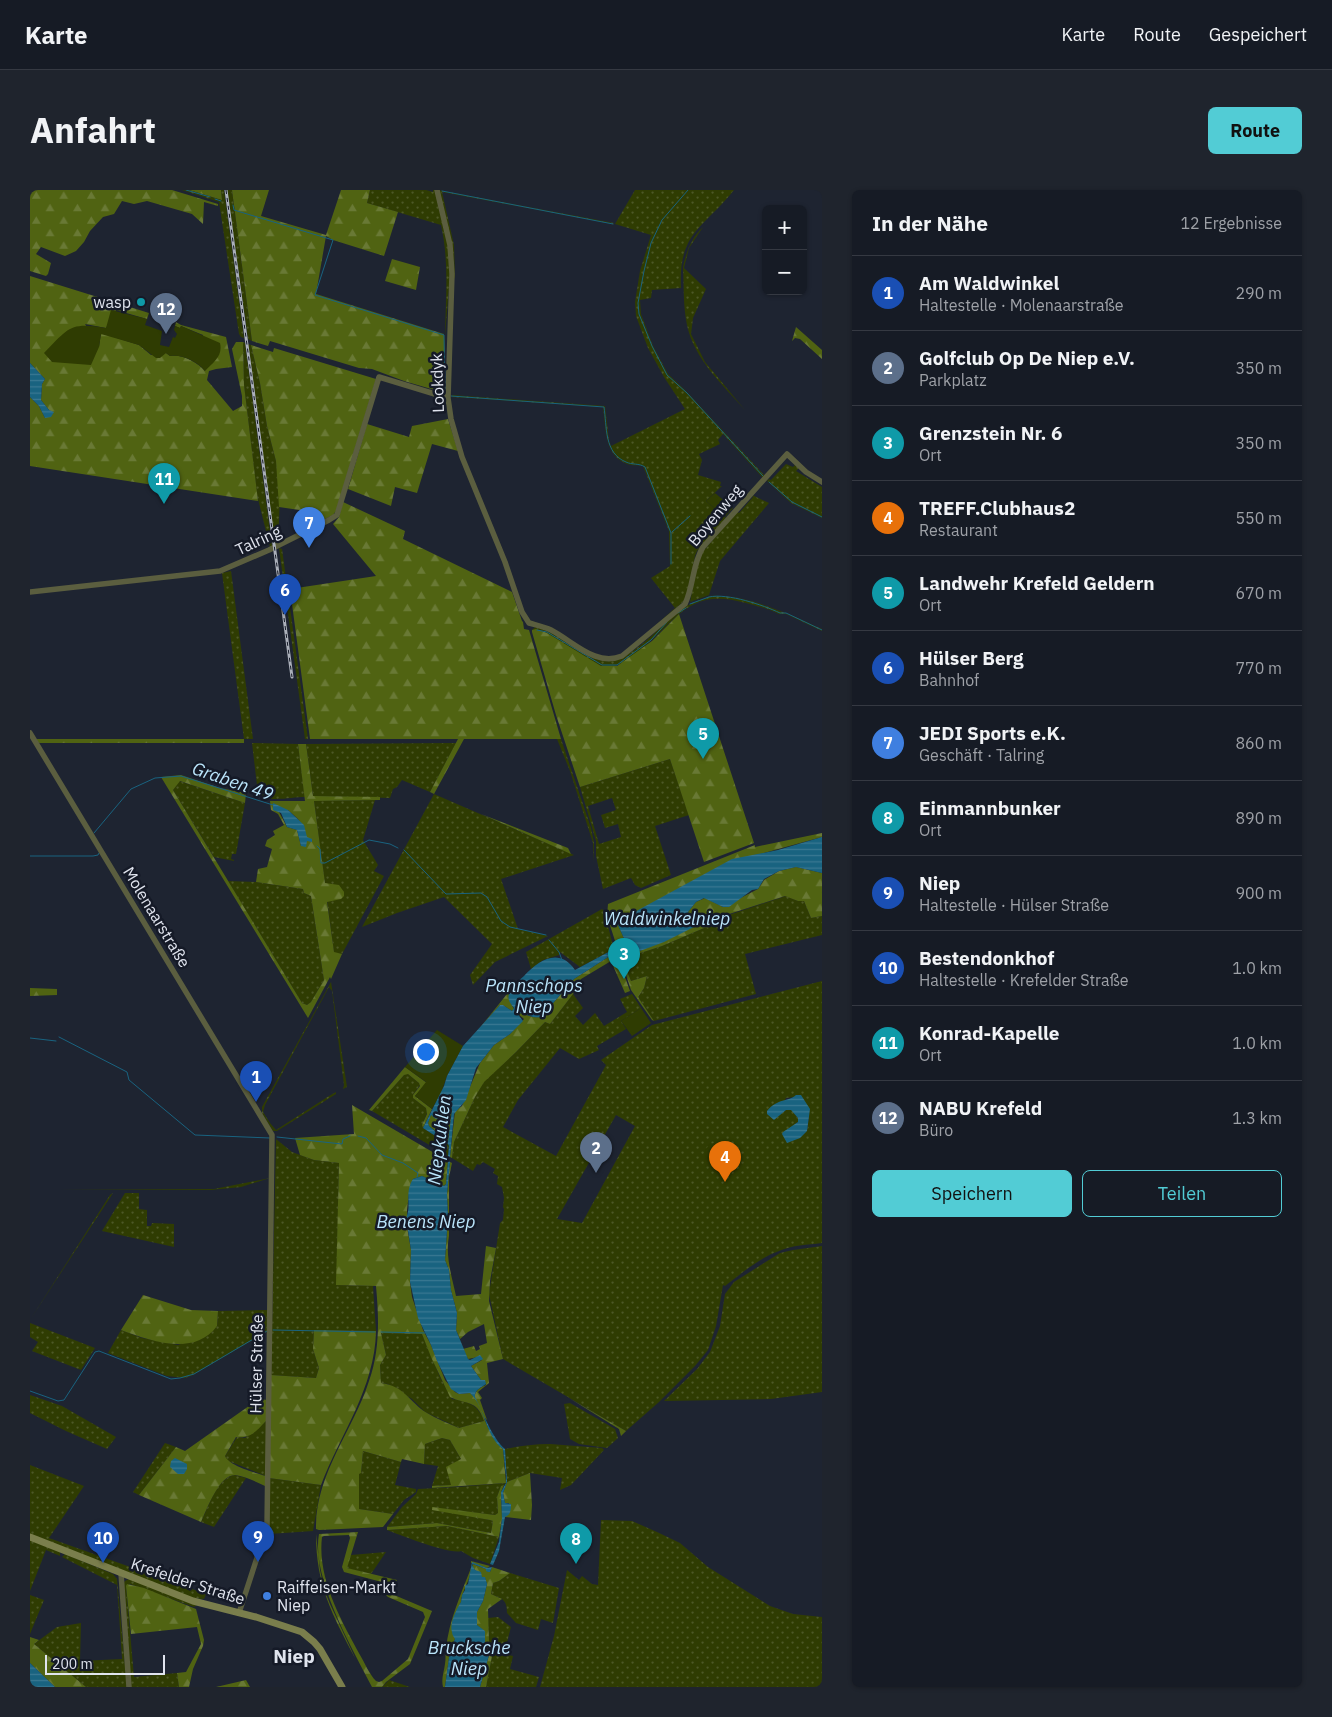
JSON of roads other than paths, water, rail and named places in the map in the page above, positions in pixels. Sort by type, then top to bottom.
[{"type":"main road","name":"Krefelder Straße","points":[[30,1537],[193,1601],[239,1612],[296,1630],[309,1637],[320,1649],[342,1687]]},
{"type":"street","name":"Lookdyk","points":[[437,190],[450,245],[452,274],[448,398],[451,419],[462,456],[505,562],[522,612],[529,623]]},
{"type":"street","name":"Talring","points":[[30,592],[220,571],[269,550],[337,515],[379,377],[448,398]]},
{"type":"street","name":"Boyenweg","points":[[529,623],[550,629],[598,659],[611,660],[628,653],[682,606],[689,595],[697,557],[703,547],[787,454],[806,472],[822,482]]},
{"type":"street","name":"Molenaarstraße","points":[[30,733],[261,1114]]},
{"type":"street","name":"Hülser Straße","points":[[239,1612],[267,1527],[273,1143],[272,1135],[261,1114]]},
{"type":"street","points":[[121,1574],[120,1586],[129,1687]]},
{"type":"water","points":[[30,363],[45,379],[42,384],[41,400],[49,410],[54,412],[51,417],[45,418],[39,406],[30,397]]},
{"type":"water","points":[[273,803],[288,810],[304,825],[307,837],[312,839],[312,842],[307,841],[306,847],[301,846],[297,830],[287,827],[281,813],[273,810]]},
{"type":"water","name":"Waldwinkelniep","points":[[822,837],[822,873],[796,867],[779,871],[764,879],[758,889],[752,890],[729,907],[723,907],[704,898],[696,902],[688,912],[690,918],[698,923],[696,926],[664,942],[640,951],[631,947],[618,951],[617,947],[626,943],[618,925],[619,921],[629,915],[732,859],[778,850]]},
{"type":"water","name":"Pannschops Niep","points":[[614,949],[616,952],[574,979],[541,1017],[517,1013],[523,1021],[510,1034],[494,1045],[476,1068],[466,1100],[454,1114],[450,1157],[448,1156],[448,1144],[423,1128],[463,1046],[500,1005],[512,1011],[514,1008],[509,1000],[510,991],[536,965],[549,958],[556,958],[569,963],[575,970]],"holes":[[[450,1104],[452,1110],[448,1142],[428,1123],[431,1115],[436,1119],[439,1118]]]},
{"type":"water","points":[[796,1095],[801,1095],[810,1109],[807,1131],[800,1138],[787,1143],[782,1134],[798,1122],[798,1118],[791,1110],[786,1110],[774,1120],[767,1114],[767,1111],[775,1104]]},
{"type":"water","name":"Benens Niep","points":[[448,1161],[450,1162],[445,1260],[449,1270],[451,1290],[457,1313],[456,1330],[468,1359],[470,1360],[480,1355],[483,1359],[471,1366],[481,1380],[485,1380],[486,1384],[477,1391],[475,1397],[492,1432],[505,1449],[507,1482],[503,1493],[505,1503],[511,1504],[511,1508],[510,1513],[505,1517],[499,1551],[493,1565],[490,1564],[499,1542],[502,1519],[501,1492],[506,1483],[503,1449],[492,1437],[479,1406],[470,1393],[459,1394],[451,1389],[418,1318],[410,1282],[411,1250],[406,1218],[410,1184],[413,1179],[422,1176],[444,1186],[446,1184]]},
{"type":"water","points":[[175,1458],[187,1464],[184,1474],[178,1474],[170,1467],[171,1461]]},
{"type":"water","name":"Brucksche Niep","points":[[472,1562],[487,1568],[492,1567],[490,1572],[488,1572],[486,1569],[472,1565],[475,1570],[481,1572],[482,1577],[485,1577],[487,1584],[483,1601],[477,1612],[477,1625],[485,1631],[485,1647],[489,1655],[480,1687],[445,1687],[450,1650],[455,1639],[451,1629],[452,1621],[461,1602],[465,1586],[468,1584]]},
{"type":"water","points":[[30,1663],[55,1687],[30,1687]]},
{"type":"waterway","points":[[186,190],[210,197]]},
{"type":"waterway","points":[[688,190],[662,220],[651,243],[638,303],[639,314],[652,346],[667,375],[687,393],[763,476]]},
{"type":"waterway","points":[[442,191],[613,224]]},
{"type":"waterway","points":[[215,199],[221,201]]},
{"type":"waterway","points":[[233,205],[234,210],[333,240],[315,295],[444,335],[445,392]]},
{"type":"waterway","points":[[451,396],[604,407],[606,431],[610,446],[614,452],[626,462],[645,467],[671,533],[671,564]]},
{"type":"waterway","points":[[769,482],[792,502],[822,517]]},
{"type":"waterway","points":[[672,532],[690,516]]},
{"type":"waterway","points":[[690,604],[709,597],[735,598],[755,603],[780,613],[786,613],[822,630]]},
{"type":"waterway","points":[[678,613],[686,608]]},
{"type":"waterway","points":[[537,630],[547,632],[602,665],[617,665],[651,640],[667,622]]},
{"type":"waterway","name":"Graben 49","points":[[94,833],[131,789],[155,778],[181,776],[273,805]]},
{"type":"waterway","name":"Graben 49","points":[[317,846],[320,849],[321,863],[325,863],[369,840],[390,844],[398,848]]},
{"type":"waterway","name":"Graben 49","points":[[404,850],[446,894],[481,893],[487,897],[501,921],[510,927],[546,935]]},
{"type":"waterway","name":"Graben 49","points":[[30,856],[93,856],[99,853]]},
{"type":"waterway","name":"Graben 49","points":[[549,940],[559,952],[562,960]]},
{"type":"waterway","points":[[59,1037],[127,1072],[129,1080],[195,1135],[270,1138]]},
{"type":"waterway","points":[[30,1038],[56,1041]]},
{"type":"waterway","points":[[277,1137],[342,1144],[343,1139],[350,1136]]},
{"type":"waterway","name":"Niepkuhlen","points":[[358,1136],[366,1138],[382,1155],[403,1163],[418,1173],[417,1177]]},
{"type":"waterway","points":[[273,1330],[375,1332]]},
{"type":"waterway","points":[[30,1391],[58,1401],[64,1400],[95,1352],[99,1351],[171,1379],[180,1378],[194,1374],[267,1331]]},
{"type":"waterway","points":[[381,1332],[425,1333]]},
{"type":"railway","points":[[226,190],[292,677]]},
{"type":"place","name":"wasp","points":[[141,302]]},
{"type":"place","name":"NABU Krefeld","points":[[166,334]]},
{"type":"place","name":"Konrad-Kapelle","points":[[164,504]]},
{"type":"place","name":"JEDI Sports e.K.","points":[[309,548]]},
{"type":"place","name":"Hülser Berg","points":[[285,615]]},
{"type":"place","name":"Landwehr Krefeld Geldern","points":[[703,759]]},
{"type":"place","name":"Grenzstein Nr. 6","points":[[624,979]]},
{"type":"place","name":"Am Waldwinkel","points":[[256,1102]]},
{"type":"place","name":"Golfclub Op De Niep e.V.","points":[[596,1173]]},
{"type":"place","name":"TREFF.Clubhaus2","points":[[725,1182]]},
{"type":"place","name":"Niep","points":[[258,1562]]},
{"type":"place","name":"Bestendonkhof","points":[[103,1563]]},
{"type":"place","name":"Einmannbunker","points":[[576,1564]]},
{"type":"place","name":"Raiffeisen-Markt Niep","points":[[267,1596]]},
{"type":"district","name":"Niep","points":[[294,1656]]}]
